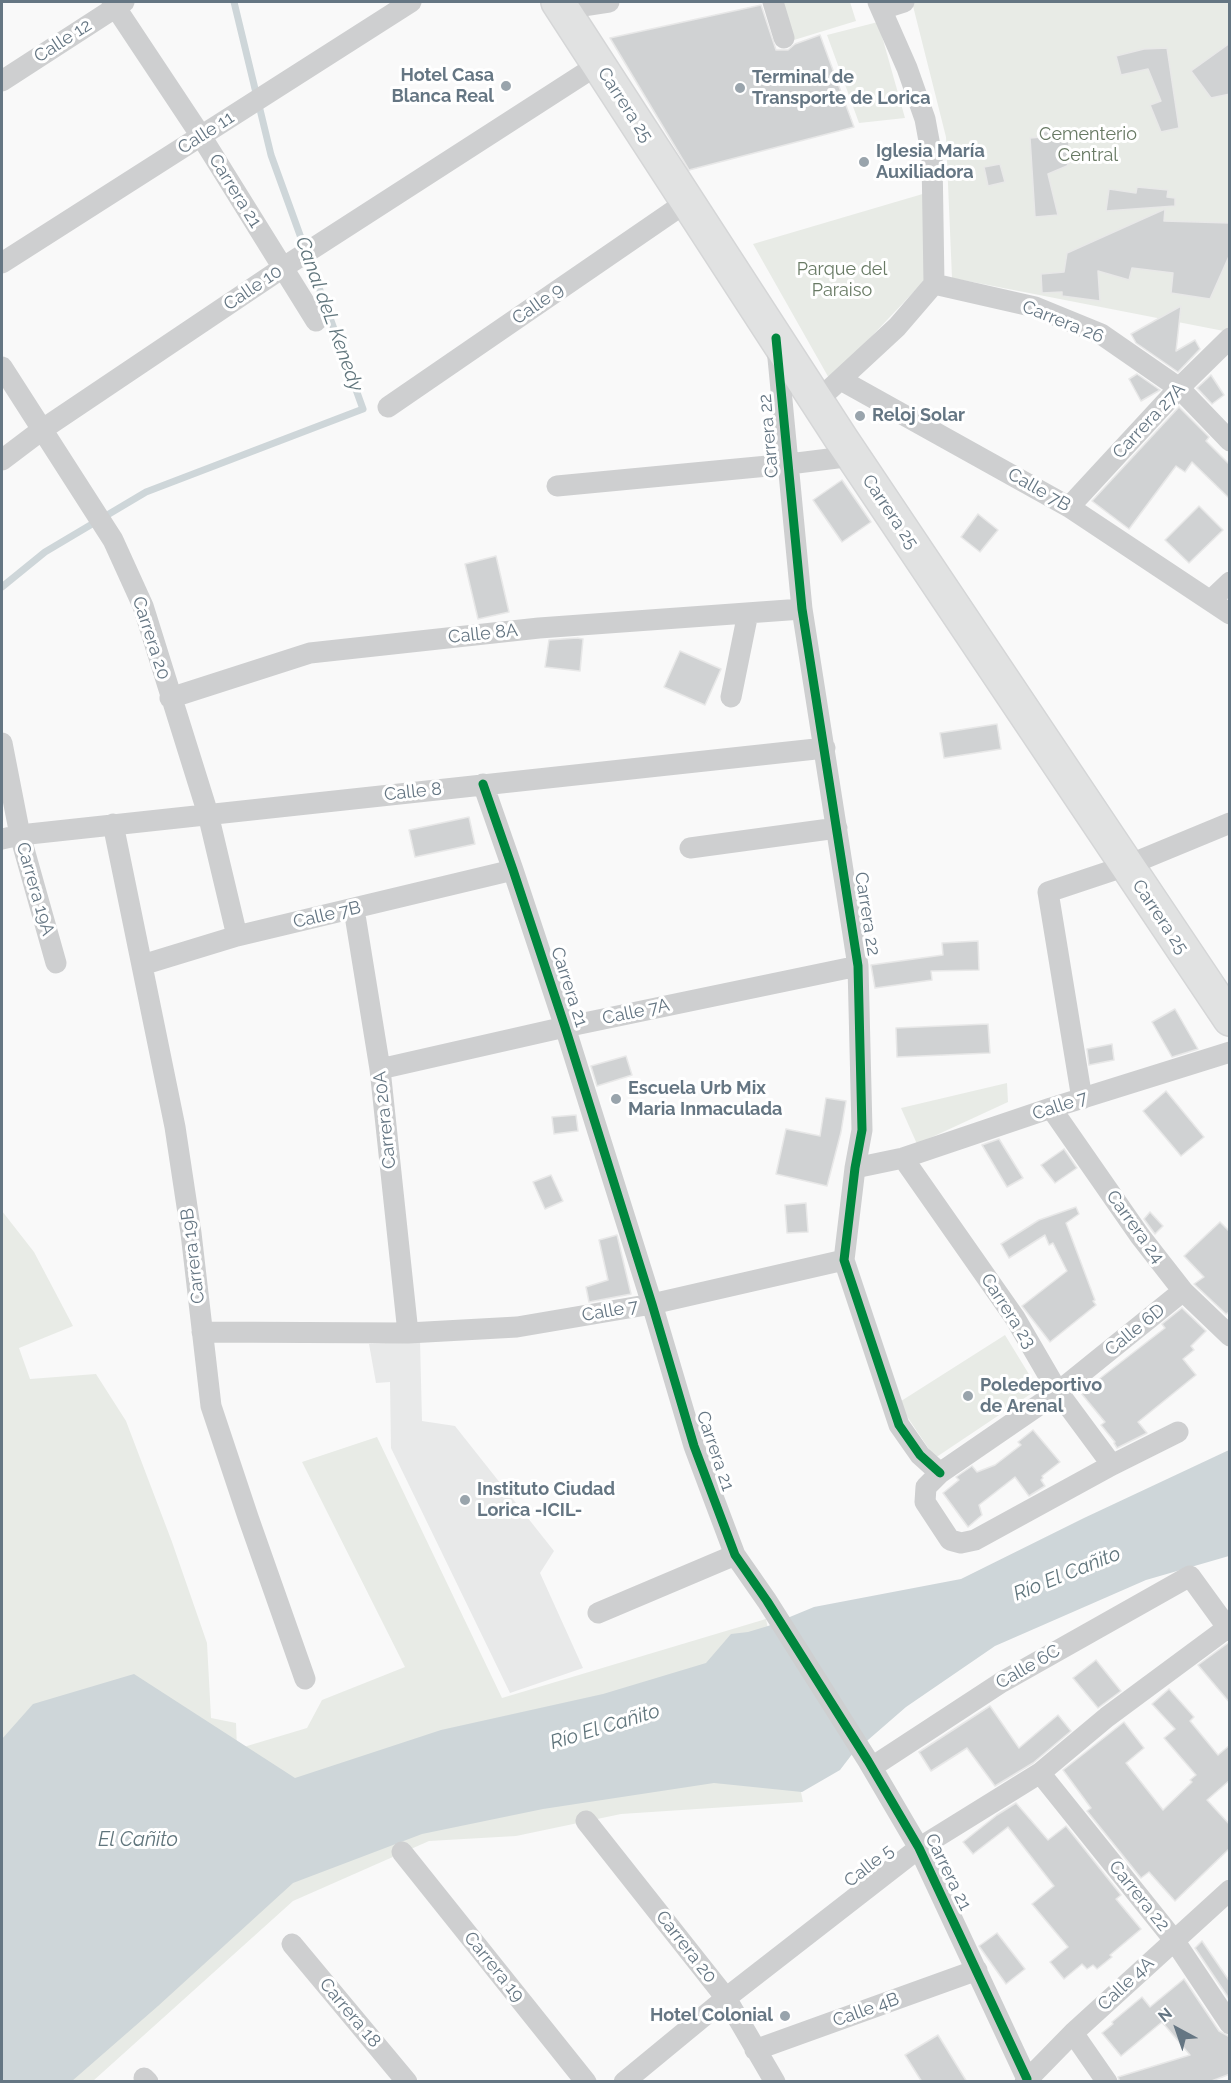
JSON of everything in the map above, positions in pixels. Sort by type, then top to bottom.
[{"type":"main road","name":"Carrera 25","points":[[561,5],[817,402],[1230,1019]]},
{"type":"street","name":"Calle 11","points":[[2,263],[411,2]]},
{"type":"street","points":[[561,5],[609,2]]},
{"type":"street","points":[[773,2],[784,38]]},
{"type":"street","points":[[817,402],[897,327],[934,284],[932,157],[927,128],[907,68],[880,5],[904,2]]},
{"type":"street","name":"Calle 12","points":[[2,81],[117,3]]},
{"type":"street","name":"Carrera 21","points":[[117,3],[201,136],[289,264],[316,321]]},
{"type":"street","name":"Calle 10","points":[[2,460],[43,429],[289,264],[599,64]]},
{"type":"street","name":"Calle 9","points":[[388,407],[688,201]]},
{"type":"street","name":"Carrera 26","points":[[934,284],[1035,307],[1101,334],[1179,388],[1230,441]]},
{"type":"street","name":"Carrera 22","points":[[777,338],[802,609],[858,966],[862,1130],[844,1260],[899,1425],[920,1455],[940,1473]]},
{"type":"street","name":"Carrera 27A","points":[[1069,507],[1179,388],[1230,338]]},
{"type":"street","name":"Carrera 20","points":[[2,367],[113,540],[143,606],[208,814],[237,936]]},
{"type":"street","name":"Calle 7B","points":[[841,380],[1069,507],[1230,614]]},
{"type":"street","points":[[557,486],[853,456]]},
{"type":"street","points":[[1211,600],[1230,582]]},
{"type":"street","name":"Calle 8A","points":[[170,698],[310,653],[539,628],[802,609]]},
{"type":"street","points":[[731,697],[748,613]]},
{"type":"street","name":"Carrera 19A","points":[[2,743],[11,837],[56,963]]},
{"type":"street","name":"Calle 8","points":[[11,837],[113,824],[825,748]]},
{"type":"street","name":"Carrera 21","points":[[483,784],[565,1027],[694,1446],[735,1555],[767,1601],[870,1764],[919,1848],[1026,2080]]},
{"type":"street","points":[[1082,1098],[1048,892],[1126,866],[1230,823]]},
{"type":"street","name":"Carrera 19B","points":[[113,824],[177,1139],[191,1233],[211,1406],[305,1678]]},
{"type":"street","points":[[690,848],[837,828]]},
{"type":"street","name":"Calle 7B","points":[[142,965],[237,936],[513,870]]},
{"type":"street","name":"Carrera 20A","points":[[354,909],[380,1069],[408,1333]]},
{"type":"street","name":"Calle 7A","points":[[380,1069],[565,1027],[858,966]]},
{"type":"street","name":"Calle 7","points":[[855,1168],[903,1158],[1051,1108],[1230,1052]]},
{"type":"street","name":"Carrera 24","points":[[1051,1108],[1140,1236],[1183,1291],[1230,1336]]},
{"type":"street","name":"Carrera 23","points":[[903,1158],[1016,1318],[1058,1392],[1112,1465]]},
{"type":"street","name":"Calle 7","points":[[202,1332],[408,1333],[517,1327],[652,1304],[844,1260]]},
{"type":"street","name":"Calle 6D","points":[[940,1473],[1058,1392],[1183,1291]]},
{"type":"street","points":[[940,1473],[926,1487],[926,1502],[950,1540],[961,1543],[975,1540],[1112,1465],[1178,1432]]},
{"type":"street","points":[[598,1613],[735,1555]]},
{"type":"street","name":"Calle 6C","points":[[870,1764],[1002,1682],[1190,1576],[1229,1628]]},
{"type":"street","name":"Calle 5","points":[[626,2081],[726,1998],[919,1848],[1040,1773],[1107,1718],[1229,1628]]},
{"type":"street","name":"Carrera 22","points":[[1040,1773],[1174,1940],[1230,2024]]},
{"type":"street","name":"Carrera 20","points":[[586,1821],[726,1998],[775,2082]]},
{"type":"street","name":"Carrera 19","points":[[402,1852],[586,2082]]},
{"type":"street","name":"Calle 4A","points":[[1026,2080],[1073,2033],[1230,1890]]},
{"type":"street","name":"Carrera 18","points":[[292,1944],[407,2082]]},
{"type":"street","name":"Calle 4B","points":[[755,2050],[977,1970]]},
{"type":"street","points":[[1073,2033],[1107,2082]]},
{"type":"shaded area","name":"Instituto Ciudad Lorica -ICIL-","points":[[420,1341],[422,1421],[455,1426],[554,1551],[540,1573],[583,1668],[510,1693],[391,1448],[390,1382],[376,1383],[369,1344]]},
{"type":"green space","points":[[781,2],[850,2],[856,21],[794,40]]},
{"type":"green space","name":"Cementerio Central","points":[[912,2],[1229,2],[1229,332],[952,278],[946,137]]},
{"type":"green space","points":[[878,22],[905,118],[859,123],[827,35]]},
{"type":"green space","name":"Parque del Paraiso","points":[[926,193],[926,279],[830,380],[753,244]]},
{"type":"green space","points":[[1007,1083],[1008,1102],[917,1144],[901,1108]]},
{"type":"green space","points":[[2,1211],[34,1252],[73,1326],[19,1348],[30,1379],[96,1374],[126,1421],[207,1643],[211,1718],[236,1723],[237,1749],[307,1728],[322,1700],[405,1667],[302,1462],[377,1437],[502,1698],[766,1619],[803,1802],[621,1814],[516,1836],[429,1841],[293,1901],[93,2081],[2,2081]]},
{"type":"green space","name":"Poledeportivo de Arenal","points":[[1005,1335],[1038,1389],[935,1458],[898,1403]]},
{"type":"water","name":"El Cañito","points":[[1229,1450],[1229,1556],[1146,1580],[995,1646],[906,1707],[853,1753],[840,1770],[802,1792],[714,1783],[543,1809],[422,1834],[293,1883],[72,2081],[2,2082],[2,1739],[33,1704],[134,1674],[295,1778],[441,1730],[603,1694],[706,1663],[731,1634],[768,1626],[814,1607],[961,1579]]},
{"type":"building","name":"Terminal de Transporte de Lorica","points":[[761,5],[776,50],[788,50],[795,44],[820,35],[854,127],[689,170],[610,38]]},
{"type":"building","points":[[1230,43],[1230,94],[1211,98],[1191,71]]},
{"type":"building","points":[[1167,48],[1179,128],[1161,132],[1150,105],[1161,101],[1148,69],[1121,75],[1116,56],[1144,49]]},
{"type":"building","points":[[1068,130],[1070,161],[1067,166],[1048,174],[1058,215],[1035,217],[1030,138],[1042,137],[1041,132]]},
{"type":"building","points":[[1000,164],[1005,182],[988,186],[984,167]]},
{"type":"building","points":[[1137,187],[1168,190],[1167,197],[1175,198],[1175,206],[1106,211],[1109,189],[1136,193]]},
{"type":"building","points":[[1165,209],[1164,221],[1230,223],[1230,254],[1210,299],[1171,293],[1173,273],[1132,268],[1129,280],[1098,271],[1100,301],[1062,296],[1062,292],[1042,293],[1041,274],[1064,272],[1067,253]]},
{"type":"building","points":[[1181,306],[1176,351],[1195,340],[1200,349],[1178,372],[1136,343],[1131,334]]},
{"type":"building","points":[[1137,374],[1160,390],[1141,401],[1129,379]]},
{"type":"building","points":[[1211,375],[1224,395],[1212,404],[1197,388]]},
{"type":"building","points":[[1179,407],[1209,437],[1206,441],[1230,465],[1230,499],[1192,462],[1185,472],[1176,466],[1129,529],[1092,501]]},
{"type":"building","points":[[842,480],[871,522],[842,542],[813,500]]},
{"type":"building","points":[[1199,506],[1223,530],[1189,563],[1165,540]]},
{"type":"building","points":[[978,514],[998,530],[980,552],[961,537]]},
{"type":"building","points":[[496,556],[509,612],[478,619],[465,564]]},
{"type":"building","points":[[583,639],[580,671],[545,667],[549,640]]},
{"type":"building","points":[[680,651],[721,669],[705,705],[664,687]]},
{"type":"building","points":[[997,724],[1001,749],[944,758],[940,733]]},
{"type":"building","points":[[469,817],[475,844],[415,857],[409,830]]},
{"type":"building","points":[[978,941],[979,970],[931,971],[932,980],[875,988],[871,965],[943,955],[942,943]]},
{"type":"building","points":[[1175,1009],[1198,1049],[1172,1057],[1152,1022]]},
{"type":"building","points":[[988,1024],[990,1053],[897,1057],[896,1028]]},
{"type":"building","points":[[1112,1044],[1114,1060],[1089,1065],[1087,1049]]},
{"type":"building","points":[[626,1056],[632,1075],[597,1086],[591,1066]]},
{"type":"building","points":[[1166,1091],[1204,1137],[1181,1156],[1143,1111]]},
{"type":"building","points":[[826,1098],[846,1101],[841,1132],[827,1186],[776,1174],[786,1129],[820,1136]]},
{"type":"building","points":[[576,1115],[578,1131],[554,1134],[552,1117]]},
{"type":"building","points":[[999,1139],[1023,1178],[1007,1187],[982,1145]]},
{"type":"building","points":[[1064,1149],[1077,1168],[1055,1183],[1041,1165]]},
{"type":"building","points":[[551,1175],[563,1201],[545,1209],[533,1182]]},
{"type":"building","points":[[806,1203],[808,1232],[787,1233],[785,1205]]},
{"type":"building","points":[[1076,1207],[1079,1214],[1066,1223],[1096,1305],[1050,1342],[1022,1306],[1067,1271],[1053,1243],[1049,1245],[1045,1235],[1009,1258],[1001,1244],[1039,1220]]},
{"type":"building","points":[[1150,1212],[1163,1226],[1155,1234],[1144,1219]]},
{"type":"building","points":[[1220,1222],[1230,1232],[1230,1312],[1226,1314],[1194,1284],[1204,1277],[1184,1256]]},
{"type":"building","points":[[617,1235],[631,1294],[589,1302],[586,1287],[608,1280],[599,1240]]},
{"type":"building","points":[[1182,1308],[1206,1331],[1191,1346],[1194,1350],[1183,1359],[1196,1375],[1138,1422],[1147,1433],[1117,1448],[1101,1425],[1105,1422],[1081,1393],[1165,1328],[1162,1324]]},
{"type":"building","points":[[1033,1430],[1060,1462],[1042,1476],[1041,1480],[1045,1486],[1029,1496],[1015,1477],[979,1505],[982,1515],[968,1527],[943,1493],[959,1480],[956,1477],[972,1466],[977,1472],[995,1465],[1021,1445],[1018,1442]]},
{"type":"building","points":[[1230,1643],[1230,1703],[1198,1665]]},
{"type":"building","points":[[1096,1660],[1121,1691],[1098,1708],[1073,1678]]},
{"type":"building","points":[[1169,1689],[1194,1717],[1190,1721],[1218,1755],[1230,1745],[1230,1780],[1207,1800],[1230,1825],[1230,1848],[1175,1901],[1149,1872],[1141,1878],[1087,1811],[1091,1808],[1063,1770],[1124,1722],[1144,1748],[1126,1763],[1163,1810],[1192,1782],[1190,1780],[1196,1775],[1164,1738],[1175,1729],[1152,1704]]},
{"type":"building","points":[[990,1706],[1019,1748],[1058,1715],[1071,1731],[1033,1763],[995,1786],[967,1748],[931,1771],[919,1752]]},
{"type":"building","points":[[1016,1803],[1048,1840],[1066,1826],[1121,1895],[1116,1899],[1141,1929],[1097,1969],[1093,1965],[1087,1969],[1082,1964],[1064,1979],[1050,1962],[1068,1947],[1032,1904],[1054,1886],[1008,1827],[973,1854],[963,1842]]},
{"type":"building","points":[[997,1933],[1025,1969],[1006,1984],[979,1946]]},
{"type":"building","points":[[1202,1941],[1230,1982],[1230,2000],[1195,1948]]},
{"type":"building","points":[[1184,1979],[1219,2031],[1230,2037],[1230,2074],[1209,2082],[1120,2082],[1118,2077],[1190,2055],[1162,2022],[1121,2056],[1102,2033],[1142,1997],[1150,2007]]},
{"type":"building","points":[[938,2035],[967,2082],[922,2082],[905,2055]]},
{"type":"waterway","name":"Canal deL Kenedy","points":[[2,587],[45,552],[146,492],[363,409],[271,155],[234,2]]},
{"type":"cycle path","points":[[776,338],[802,609],[858,966],[862,1130],[844,1260],[899,1425],[920,1455],[940,1473]]},
{"type":"cycle path","points":[[483,784],[565,1027],[694,1446],[735,1555],[767,1601],[868,1761],[919,1848],[1027,2079]]},
{"type":"place","name":"Hotel Casa Blanca Real","points":[[506,86]]},
{"type":"place","name":"Terminal de Transporte de Lorica","points":[[740,88]]},
{"type":"place","name":"Iglesia María Auxiliadora","points":[[864,162]]},
{"type":"place","name":"Reloj Solar","points":[[860,416]]},
{"type":"place","name":"Escuela Urb Mix Maria Inmaculada","points":[[616,1099]]},
{"type":"place","name":"Poledeportivo de Arenal","points":[[968,1396]]},
{"type":"place","name":"Instituto Ciudad Lorica -ICIL-","points":[[465,1500]]},
{"type":"place","name":"Hotel Colonial","points":[[785,2016]]},
{"type":"water label","name":"Río El Cañito","points":[[1067,1574]]},
{"type":"water label","name":"Río El Cañito","points":[[605,1727]]}]
